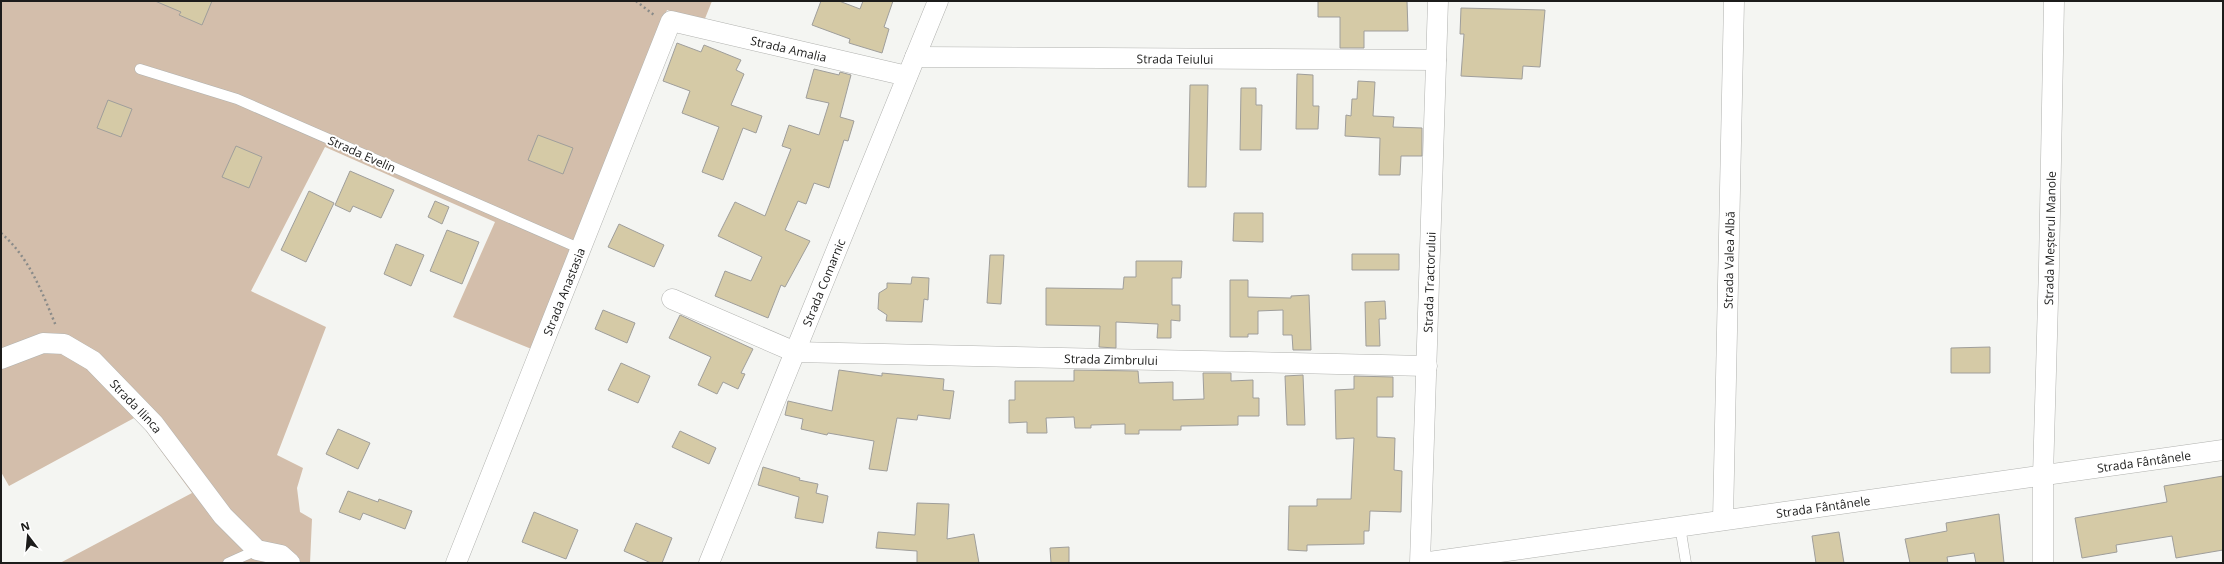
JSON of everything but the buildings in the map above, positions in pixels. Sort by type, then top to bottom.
[{"type":"street","name":"Strada Comarnic","points":[[709,563],[938,1]]},
{"type":"street","name":"Strada Tractorului","points":[[1421,563],[1438,1]]},
{"type":"street","name":"Strada Valea Albă","points":[[1723,520],[1734,1]]},
{"type":"street","name":"Strada Meșterul Manole","points":[[2043,563],[2043,476],[2050,258],[2054,1]]},
{"type":"street","name":"Strada Amalia","points":[[671,21],[907,76]]},
{"type":"street","name":"Strada Anastasia","points":[[456,563],[671,21]]},
{"type":"street","name":"Strada Teiului","points":[[915,57],[1436,60]]},
{"type":"street","points":[[672,299],[795,352]]},
{"type":"street","points":[[1,359],[43,343],[64,344]]},
{"type":"street","name":"Strada Ilinca","points":[[64,344],[93,362],[154,424],[223,516],[257,550]]},
{"type":"street","name":"Strada Zimbrului","points":[[795,352],[1427,366]]},
{"type":"street","name":"Strada Fântânele","points":[[1421,563],[2223,450]]},
{"type":"street","points":[[257,550],[281,555],[290,563]]},
{"type":"lane","name":"Strada Evelin","points":[[140,69],[237,99],[581,249]]},
{"type":"lane","points":[[1680,526],[1686,563]]},
{"type":"lane","points":[[228,563],[257,550]]},
{"type":"path","points":[[1,233],[14,244],[37,281],[64,344]]},
{"type":"shaded area","points":[[1,1],[712,1],[704,21],[667,10],[534,350],[453,317],[495,222],[325,147],[251,291],[326,327],[277,455],[303,468],[297,488],[300,512],[312,519],[310,563],[60,563],[192,493],[136,417],[9,486],[1,472]]}]
